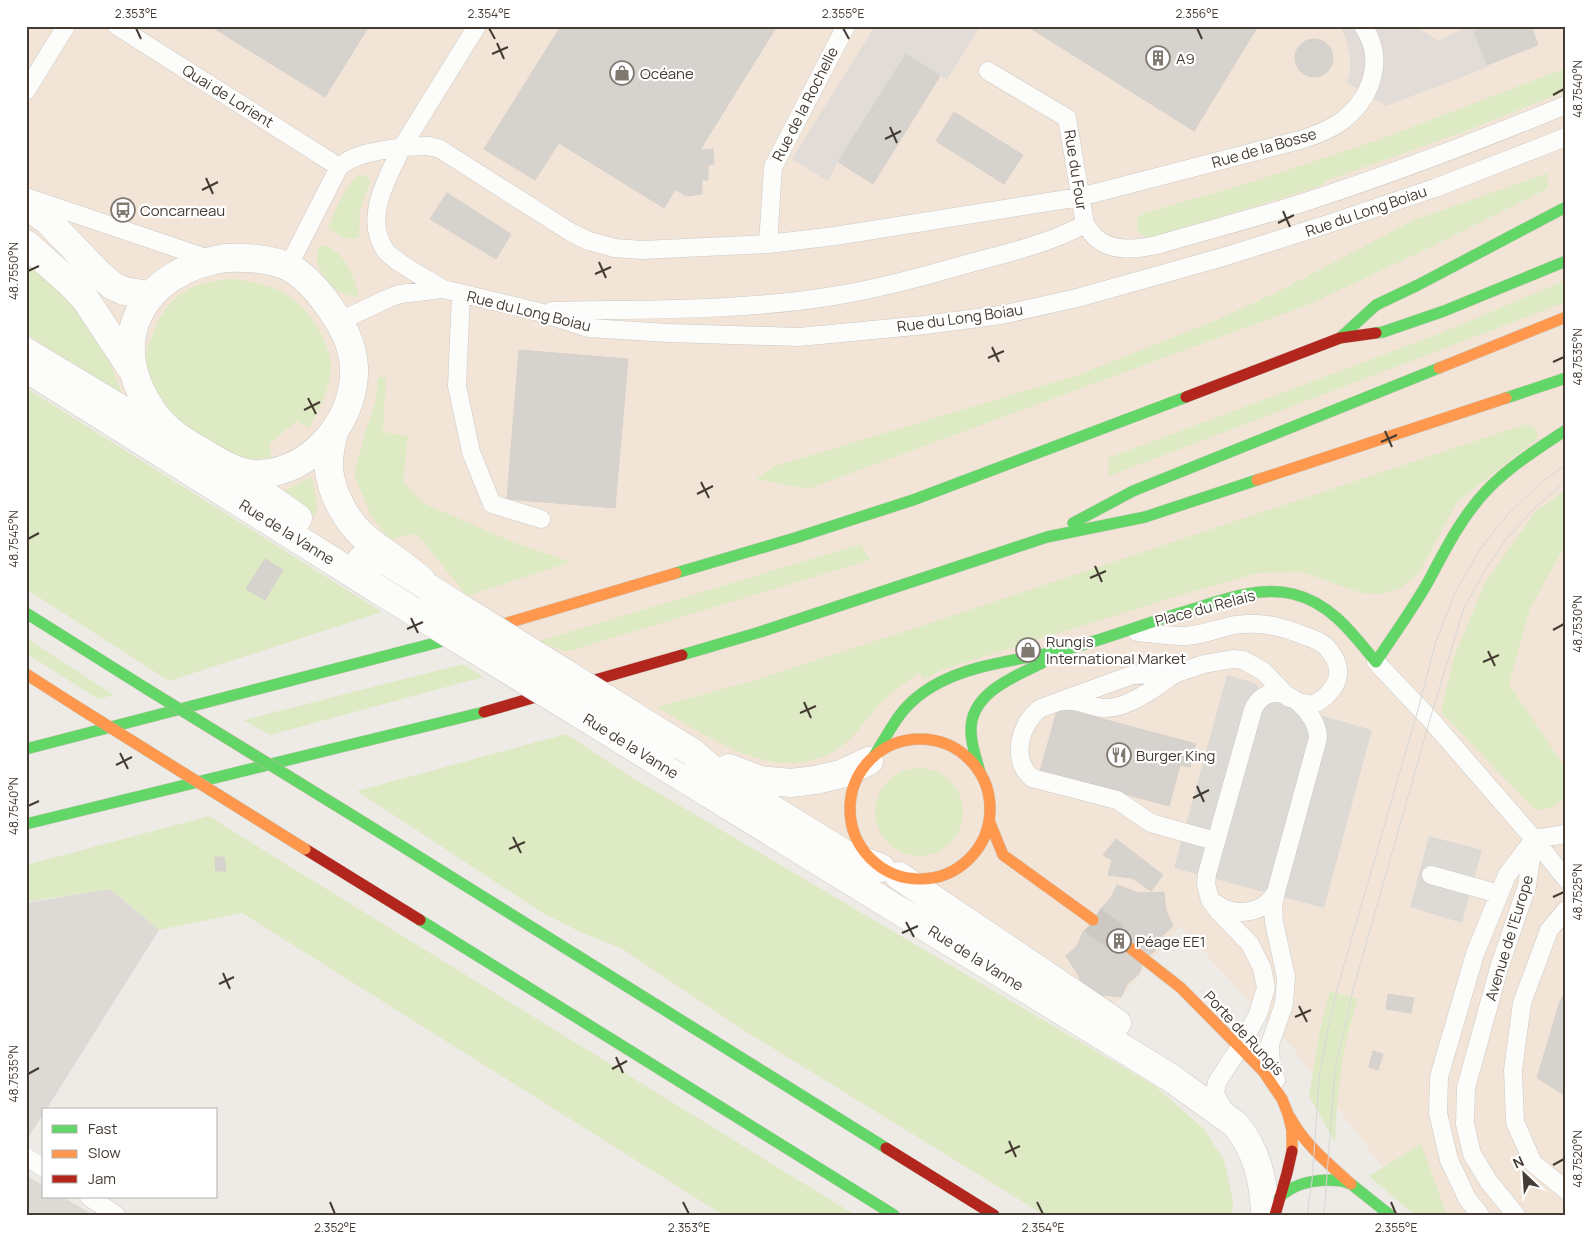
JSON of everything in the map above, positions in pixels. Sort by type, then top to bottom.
[{"type":"main road","points":[[1340,338],[1376,305],[1566,207]]},
{"type":"main road","points":[[26,749],[462,636],[802,536],[913,500],[1340,338],[1383,332],[1444,311],[1566,261]]},
{"type":"main road","points":[[1047,537],[1133,491],[1566,317]]},
{"type":"main road","points":[[26,824],[500,708],[760,632],[1047,537],[1145,517],[1566,378]]},
{"type":"main road","points":[[1376,662],[1427,583],[1458,528],[1487,490],[1520,461],[1566,430]]},
{"type":"main road","name":"Place du Relais","points":[[871,759],[882,745],[893,722],[902,710],[917,696],[931,688],[979,667],[1070,648],[1242,595],[1270,592],[1291,594],[1312,600],[1326,607],[1342,620],[1376,662]]},
{"type":"main road","points":[[26,613],[994,1215]]},
{"type":"main road","name":"Place du Relais","points":[[980,772],[971,744],[970,730],[977,706],[984,696],[994,688],[1070,648]]},
{"type":"main road","points":[[26,674],[894,1215]]},
{"type":"main road","points":[[910,739],[930,739],[950,745],[967,756],[980,772],[988,788],[991,805],[990,823],[983,841],[972,857],[956,870],[938,877],[918,879],[890,872],[867,855],[857,840],[851,823],[850,804],[854,787],[861,770],[871,759],[890,745],[910,739]]},
{"type":"main road","points":[[990,823],[1003,855],[1093,920]]},
{"type":"main road","name":"Porte de Rungis","points":[[1124,944],[1178,984],[1240,1047],[1272,1083],[1286,1108],[1292,1142],[1291,1156],[1271,1207]]},
{"type":"main road","points":[[1286,1108],[1299,1135],[1306,1143],[1350,1184],[1390,1215]]},
{"type":"main road","points":[[1271,1207],[1293,1186],[1301,1183],[1328,1180],[1342,1181],[1350,1184]]},
{"type":"street","points":[[26,206],[48,221],[113,286],[124,291],[149,295]]},
{"type":"street","points":[[26,244],[69,282],[86,300],[134,373],[153,413],[163,425],[178,437],[226,467],[270,499],[395,582],[430,589]]},
{"type":"street","points":[[134,373],[130,356],[130,344],[138,314],[149,295],[181,272],[213,260],[252,258],[288,267],[305,278],[318,291],[340,321],[350,345],[354,366],[353,385],[342,418],[334,432],[320,447],[306,458],[287,468],[269,473],[252,474],[226,467]]},
{"type":"street","name":"Rue de la Vanne","points":[[26,368],[374,587],[1171,1078],[1230,1118]]},
{"type":"street","points":[[334,432],[329,468],[332,484],[346,514],[365,538],[408,568],[430,589],[693,753],[760,780],[791,783],[841,774],[871,759]]},
{"type":"street","name":"Rue de la Vanne","points":[[693,753],[722,778],[843,852],[890,872],[1180,1064],[1203,1086],[1241,1131],[1250,1146],[1260,1171],[1271,1207]]},
{"type":"lane","points":[[26,91],[66,26]]},
{"type":"lane","name":"Quai de Lorient","points":[[117,26],[339,167]]},
{"type":"lane","points":[[443,289],[386,251],[381,240],[377,221],[379,202],[384,186],[402,147],[478,26]]},
{"type":"lane","name":"Rue de la Rochelle","points":[[768,244],[773,167],[846,26]]},
{"type":"lane","name":"Rue de la Bosse","points":[[339,167],[345,161],[358,156],[402,147],[428,146],[440,149],[572,233],[589,241],[615,248],[642,250],[768,244],[844,235],[1080,197],[1319,134],[1338,124],[1361,102],[1374,73],[1374,58],[1371,45],[1363,26]]},
{"type":"lane","name":"Rue du Four","points":[[988,70],[1067,118],[1085,224]]},
{"type":"lane","points":[[539,312],[746,306],[827,297],[925,276],[1006,253],[1070,232],[1085,224],[1095,237],[1108,246],[1123,249],[1157,245],[1298,204],[1374,178],[1566,105]]},
{"type":"lane","name":"Rue du Long Boiau","points":[[340,321],[400,294],[443,289],[539,312],[588,328],[669,333],[799,337],[925,325],[1001,315],[1086,296],[1223,257],[1435,188],[1566,137]]},
{"type":"lane","points":[[288,267],[339,167]]},
{"type":"lane","points":[[26,197],[213,260]]},
{"type":"lane","points":[[461,294],[457,386],[471,452],[492,504],[541,519]]},
{"type":"lane","points":[[26,346],[178,437]]},
{"type":"lane","points":[[1124,630],[1185,636],[1237,625],[1268,625],[1318,641],[1327,648],[1338,666],[1339,675],[1336,684],[1322,700],[1311,704],[1282,695],[1269,694],[1260,699],[1253,710],[1207,874],[1206,884],[1210,900],[1218,912],[1250,944],[1257,956],[1266,988],[1258,1014],[1240,1047],[1217,1082],[1215,1094],[1230,1118]]},
{"type":"lane","points":[[1215,841],[1151,823],[1117,800],[1032,778],[1026,773],[1019,756],[1019,748],[1028,721],[1041,708],[1132,675],[1176,673],[1233,658],[1243,660],[1263,671],[1310,714],[1316,725],[1318,738],[1273,907],[1277,939],[1286,977],[1286,991],[1284,1004],[1272,1037],[1270,1056],[1271,1066],[1286,1108]]},
{"type":"lane","name":"Place du Relais","points":[[1376,662],[1419,706],[1534,839],[1566,880]]},
{"type":"lane","points":[[1056,702],[1068,701],[1103,708],[1115,707],[1143,696],[1176,673]]},
{"type":"lane","points":[[1534,839],[1566,834]]},
{"type":"lane","name":"Avenue de l'Europe","points":[[1480,1215],[1467,1198],[1449,1160],[1438,1114],[1439,1076],[1475,954],[1507,875],[1534,839]]},
{"type":"lane","name":"Avenue de l'Europe","points":[[1516,1215],[1489,1182],[1472,1154],[1465,1124],[1466,1088],[1499,968],[1527,886],[1534,839]]},
{"type":"lane","points":[[1431,875],[1500,894]]},
{"type":"lane","points":[[1207,892],[1218,905],[1233,912],[1241,912],[1251,911],[1267,904],[1276,892]]},
{"type":"lane","points":[[1566,910],[1550,930],[1522,1002],[1513,1070],[1515,1122],[1533,1163],[1566,1190]]},
{"type":"lane","points":[[26,1157],[42,1167]]},
{"type":"lane","points":[[90,1198],[116,1215]]},
{"type":"shaded area","name":"Rungis International Market","points":[[26,26],[1566,26],[1566,1215],[1436,1215],[1390,1177],[1291,1046],[1180,926],[1099,1024],[26,359]]},
{"type":"shaded area","points":[[875,26],[980,26],[947,80],[906,54],[828,181],[792,159]]},
{"type":"shaded area","points":[[1339,26],[1415,26],[1438,41],[1469,26],[1473,26],[1488,67],[1386,106],[1347,83],[1350,71],[1350,55],[1345,35]]},
{"type":"shaded area","points":[[1227,675],[1255,683],[1268,700],[1372,730],[1324,908],[1174,868]]},
{"type":"shaded area","points":[[1429,836],[1482,850],[1462,923],[1410,907]]},
{"type":"shaded area","points":[[110,889],[159,930],[47,1108],[42,1108],[42,1116],[27,1139],[26,1137],[26,903]]},
{"type":"shaded area","points":[[26,1175],[42,1185],[42,1198],[65,1198],[93,1215],[26,1215]]},
{"type":"green space","points":[[1566,68],[1566,91],[1466,131],[1328,180],[1320,186],[1148,239],[1137,230],[1137,218],[1144,213],[1249,183],[1378,140]]},
{"type":"green space","points":[[1548,173],[1547,189],[1427,249],[1310,304],[808,489],[756,479],[775,466],[1078,375],[1219,319],[1281,290],[1414,220]]},
{"type":"green space","points":[[361,174],[368,178],[370,182],[360,210],[359,237],[351,239],[339,235],[328,228],[345,190]]},
{"type":"green space","points":[[320,245],[329,247],[342,257],[351,272],[359,297],[338,291],[322,274],[317,260]]},
{"type":"green space","points":[[26,259],[71,301],[85,317],[104,350],[123,397],[26,333]]},
{"type":"green space","points":[[234,279],[249,281],[274,289],[295,301],[313,321],[321,334],[330,358],[331,367],[326,391],[309,428],[297,421],[269,444],[272,457],[249,460],[233,457],[215,449],[198,438],[167,407],[148,373],[147,350],[160,318],[167,307],[185,291],[196,286],[207,282]]},
{"type":"green space","points":[[1566,280],[1566,302],[1109,476],[1108,458],[1441,333]]},
{"type":"green space","points":[[378,377],[386,378],[383,432],[408,436],[403,482],[425,504],[513,542],[571,562],[467,596],[417,534],[389,539],[371,516],[354,474],[376,401]]},
{"type":"green space","points":[[26,388],[382,612],[169,681],[26,589]]},
{"type":"green space","points":[[1526,424],[1537,429],[1537,439],[1457,502],[1419,573],[1402,587],[1383,594],[1361,593],[1302,572],[1258,573],[1191,592],[944,669],[924,679],[919,673],[899,687],[875,709],[845,744],[816,759],[792,763],[769,761],[745,754],[699,732],[657,707],[752,681],[921,626]]},
{"type":"green space","points":[[310,478],[313,481],[317,506],[316,514],[309,515],[279,493]]},
{"type":"green space","points":[[1566,489],[1566,543],[1530,609],[1509,684],[1566,769],[1566,796],[1552,808],[1535,810],[1441,712],[1454,657],[1485,583],[1534,513]]},
{"type":"green space","points":[[861,544],[870,560],[566,652],[539,641]]},
{"type":"green space","points":[[26,638],[114,695],[98,699],[26,653]]},
{"type":"green space","points":[[463,664],[483,677],[270,735],[243,720]]},
{"type":"green space","points":[[566,734],[633,778],[1155,1086],[1204,1129],[1224,1160],[1233,1200],[1232,1215],[1044,1215],[740,1028],[621,948],[582,933],[541,912],[357,791]]},
{"type":"green space","points":[[910,768],[928,768],[944,775],[956,787],[963,803],[963,821],[956,837],[944,849],[928,856],[910,856],[894,849],[882,837],[875,821],[875,803],[882,787],[894,775]]},
{"type":"green space","points":[[209,816],[855,1215],[723,1215],[242,913],[159,930],[110,889],[26,902],[26,865]]},
{"type":"green space","points":[[1330,991],[1358,999],[1352,1017],[1341,1070],[1335,1142],[1309,1096],[1320,1029]]},
{"type":"green space","points":[[1421,1144],[1447,1215],[1414,1215],[1369,1176]]},
{"type":"building","points":[[210,26],[369,26],[325,97]]},
{"type":"building","points":[[561,26],[777,26],[664,208],[559,143],[535,180],[484,149]]},
{"type":"building","name":"A9","points":[[1027,26],[1258,26],[1194,131]]},
{"type":"building","points":[[1487,26],[1531,26],[1538,45],[1487,65],[1474,31]]},
{"type":"building","points":[[1314,39],[1328,44],[1333,58],[1328,72],[1314,77],[1300,72],[1295,58],[1300,44]]},
{"type":"building","points":[[906,54],[940,76],[873,184],[838,162]]},
{"type":"building","points":[[954,112],[1023,155],[1004,184],[936,141]]},
{"type":"building","points":[[713,149],[714,164],[708,165],[708,180],[702,180],[702,194],[686,196],[675,189],[700,150]]},
{"type":"building","points":[[447,193],[511,234],[496,259],[430,219]]},
{"type":"building","points":[[519,350],[628,359],[615,508],[507,499]]},
{"type":"building","points":[[265,559],[283,570],[265,600],[246,589]]},
{"type":"building","name":"Burger King","points":[[1058,707],[1196,744],[1190,767],[1180,765],[1169,806],[1040,771]]},
{"type":"building","points":[[1116,839],[1163,875],[1151,891],[1132,878],[1108,875],[1112,860],[1103,855]]},
{"type":"building","points":[[215,857],[224,857],[226,871],[216,871]]},
{"type":"building","name":"Péage EE1","points":[[1117,885],[1139,893],[1164,892],[1166,910],[1173,926],[1161,937],[1156,950],[1144,959],[1139,974],[1128,983],[1121,997],[1104,995],[1086,999],[1079,976],[1066,956],[1077,946],[1083,932],[1094,922],[1100,909],[1110,899]]},
{"type":"building","points":[[1566,991],[1566,1096],[1537,1078],[1560,1001]]},
{"type":"building","points":[[1388,994],[1414,998],[1411,1013],[1386,1009]]},
{"type":"building","points":[[1373,1051],[1383,1054],[1378,1070],[1369,1067]]},
{"type":"tunnel","points":[[1093,920],[1125,944]]},
{"type":"tram line","points":[[1307,1215],[1312,1181],[1319,1079],[1329,1023],[1436,641],[1455,593],[1481,548],[1511,511],[1545,479],[1566,465]]},
{"type":"tram line","points":[[1324,1215],[1335,1069],[1353,990],[1430,719],[1464,608],[1484,572],[1506,539],[1535,508],[1566,481]]},
{"type":"traffic: fast","points":[[1340,338],[1376,305],[1566,207]]},
{"type":"traffic: fast","points":[[1376,333],[1444,311],[1566,261]]},
{"type":"traffic: fast","points":[[1073,523],[1133,491],[1439,368]]},
{"type":"traffic: fast","points":[[1506,398],[1566,378]]},
{"type":"traffic: fast","points":[[676,573],[795,538],[913,500],[1186,397]]},
{"type":"traffic: fast","points":[[1376,662],[1409,613],[1462,522],[1478,500],[1515,465],[1566,430]]},
{"type":"traffic: fast","points":[[682,655],[760,632],[1047,537],[1145,517],[1257,480]]},
{"type":"traffic: fast","points":[[873,757],[904,710],[921,694],[949,678],[1000,662],[1086,644],[1217,601],[1243,595],[1281,592],[1307,598],[1319,604],[1350,631],[1376,662]]},
{"type":"traffic: fast","points":[[26,613],[147,689]]},
{"type":"traffic: fast","points":[[26,749],[470,634]]},
{"type":"traffic: fast","points":[[980,772],[971,736],[973,718],[978,706],[996,688],[1042,663]]},
{"type":"traffic: fast","points":[[147,689],[376,830]]},
{"type":"traffic: fast","points":[[26,824],[484,712]]},
{"type":"traffic: fast","points":[[376,830],[886,1148]]},
{"type":"traffic: fast","points":[[420,920],[894,1215]]},
{"type":"traffic: fast","points":[[1279,1198],[1290,1189],[1302,1184],[1328,1180]]},
{"type":"traffic: fast","points":[[1328,1180],[1351,1184],[1390,1215]]},
{"type":"traffic: slow","points":[[1439,368],[1566,317]]},
{"type":"traffic: slow","points":[[1257,480],[1506,398]]},
{"type":"traffic: slow","points":[[470,634],[676,573]]},
{"type":"traffic: slow","points":[[26,674],[76,706]]},
{"type":"traffic: slow","points":[[76,706],[305,849]]},
{"type":"traffic: slow","points":[[920,739],[934,740],[947,744],[969,760],[985,782],[989,795],[990,809],[989,823],[985,836],[969,858],[947,874],[934,878],[920,879],[906,878],[893,874],[871,858],[855,836],[851,823],[850,809],[851,795],[855,782],[871,760],[893,744],[906,740],[920,739]]},
{"type":"traffic: slow","points":[[990,823],[1003,855],[1093,920]]},
{"type":"traffic: slow","points":[[1125,944],[1181,988],[1263,1071],[1282,1099],[1288,1114],[1292,1130],[1292,1151]]},
{"type":"traffic: slow","points":[[1290,1117],[1310,1145],[1351,1184]]},
{"type":"traffic: jam","points":[[1186,397],[1340,338],[1376,333]]},
{"type":"traffic: jam","points":[[484,712],[682,655]]},
{"type":"traffic: jam","points":[[305,849],[420,920]]},
{"type":"traffic: jam","points":[[886,1148],[994,1215]]},
{"type":"traffic: jam","points":[[1275,1215],[1292,1151]]},
{"type":"place","name":"A9","points":[[1158,58]]},
{"type":"place","name":"Océane","points":[[622,73]]},
{"type":"place","name":"Concarneau","points":[[123,210]]},
{"type":"place","name":"Rungis International Market","points":[[1028,650]]},
{"type":"place","name":"Burger King","points":[[1119,755]]},
{"type":"place","name":"Péage EE1","points":[[1119,941]]}]
